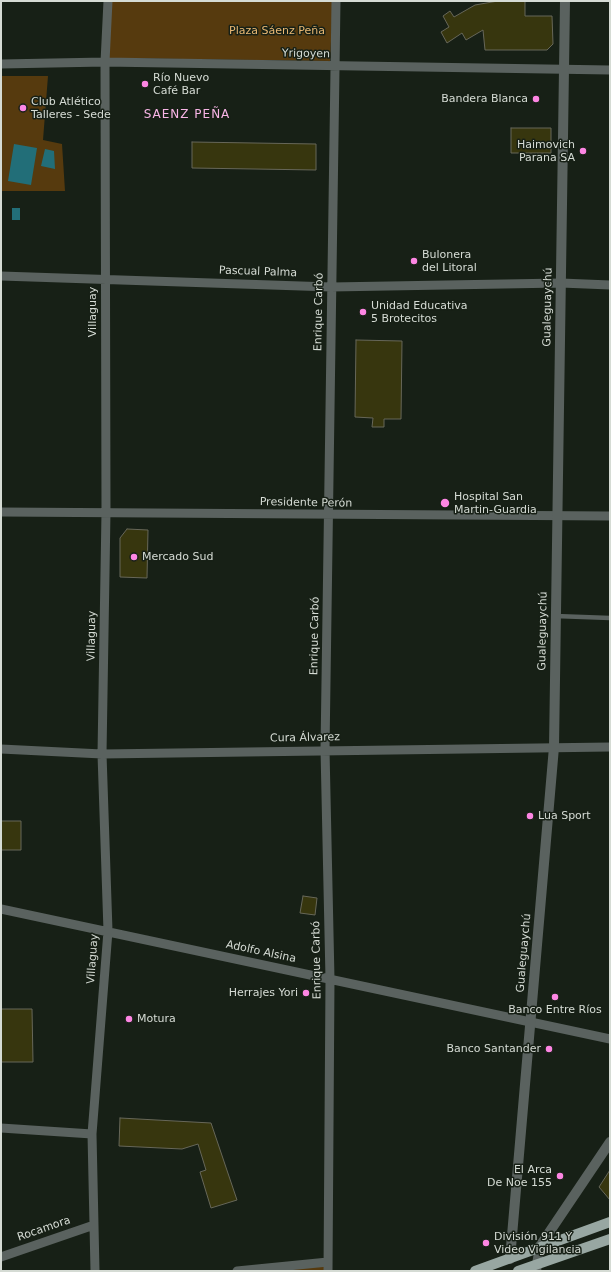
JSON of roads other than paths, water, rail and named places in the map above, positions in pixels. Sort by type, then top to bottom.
[{"type":"main road","points":[[475,1271],[510,1259],[540,1246],[610,1222]]},
{"type":"main road","points":[[518,1271],[535,1268],[610,1239]]},
{"type":"main road","points":[[510,1259],[512,1271]]},
{"type":"street","name":"Villaguay","points":[[95,1271],[92,1134],[108,931],[102,754],[106,512],[104,278],[105,62],[108,1]]},
{"type":"street","name":"Enrique Carbó","points":[[328,1266],[330,979],[326,749],[336,1]]},
{"type":"street","name":"Gualeguaychú","points":[[510,1259],[554,747],[556,516],[565,1]]},
{"type":"street","name":"Yrigoyen","points":[[1,64],[105,62],[610,70]]},
{"type":"street","name":"Pascual Palma","points":[[1,276],[104,278],[331,287],[561,283],[610,285]]},
{"type":"street","name":"Presidente Perón","points":[[1,512],[610,516]]},
{"type":"street","name":"Cura Álvarez","points":[[1,749],[102,754],[326,749],[610,747]]},
{"type":"street","name":"Adolfo Alsina","points":[[1,909],[610,1039]]},
{"type":"street","points":[[1,1128],[92,1134]]},
{"type":"street","points":[[535,1268],[540,1246],[610,1142]]},
{"type":"street","name":"Rocamora","points":[[1,1257],[94,1225]]},
{"type":"street","points":[[237,1271],[328,1266]]},
{"type":"lane","points":[[555,616],[610,618]]},
{"type":"water","points":[[14,144],[37,148],[31,185],[8,181]]},
{"type":"water","points":[[45,149],[54,151],[55,169],[41,166]]},
{"type":"water","points":[[12,208],[20,208],[20,220],[12,220]]},
{"type":"place","name":"Río Nuevo Café Bar","points":[[145,84]]},
{"type":"place","name":"Bandera Blanca","points":[[536,99]]},
{"type":"place","name":"Club Atlético Talleres - Sede","points":[[23,108]]},
{"type":"place","name":"Haimovich Parana SA","points":[[583,151]]},
{"type":"place","name":"Bulonera del Litoral","points":[[414,261]]},
{"type":"place","name":"Unidad Educativa 5 Brotecitos","points":[[363,312]]},
{"type":"place","name":"Hospital San Martin-Guardia","points":[[445,503]]},
{"type":"place","name":"Mercado Sud","points":[[134,557]]},
{"type":"place","name":"Lua Sport","points":[[530,816]]},
{"type":"place","name":"Herrajes Yori","points":[[306,993]]},
{"type":"place","name":"Banco Entre Ríos","points":[[555,997]]},
{"type":"place","name":"Motura","points":[[129,1019]]},
{"type":"place","name":"Banco Santander","points":[[549,1049]]},
{"type":"place","name":"El Arca De Noe 155","points":[[560,1176]]},
{"type":"place","name":"División 911 Y Video Vigilancia","points":[[486,1243]]},
{"type":"district","name":"SAENZ PEÑA","points":[[187,115]]},
{"type":"park label","name":"Plaza Sáenz Peña","points":[[277,31]]}]
